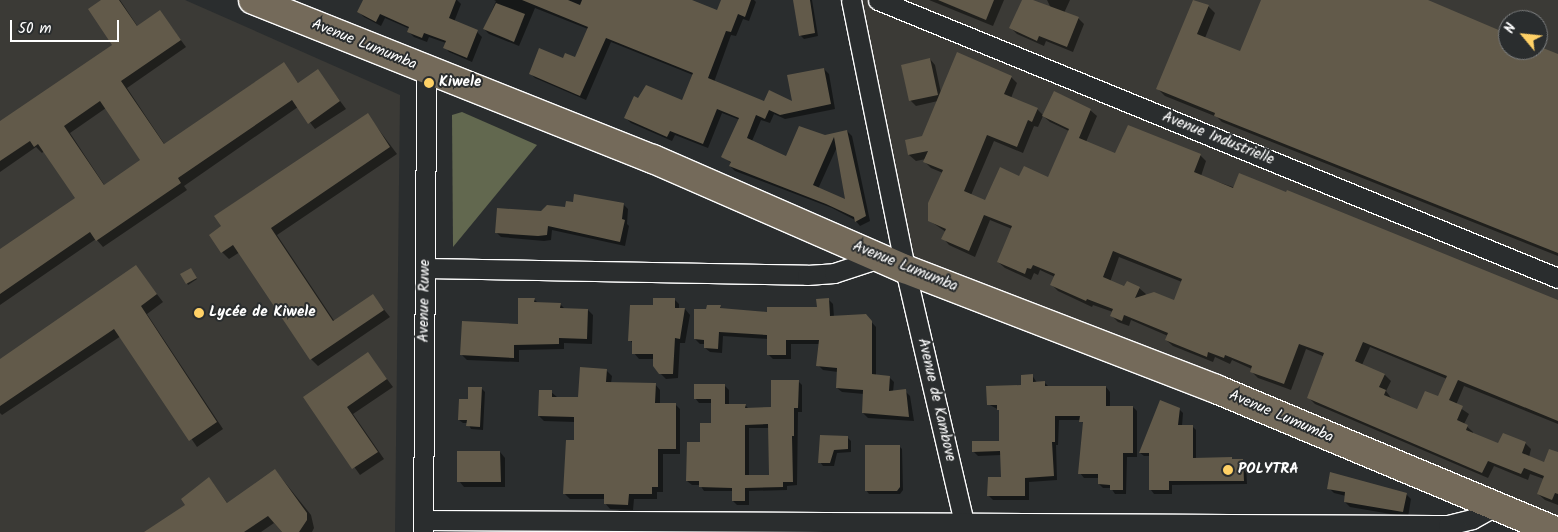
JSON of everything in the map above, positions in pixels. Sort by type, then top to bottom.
[{"type":"highway","name":"Avenue Lumumba","points":[[253,0],[653,159],[905,269],[1216,389],[1494,507],[1558,532]]},
{"type":"street","name":"Avenue de Kambove","points":[[851,0],[905,269],[965,528]]},
{"type":"street","name":"Avenue Industrielle","points":[[878,0],[1558,278]]},
{"type":"street","name":"Avenue Ruwe","points":[[423,526],[426,70]]},
{"type":"street","points":[[425,268],[807,275],[834,273],[880,258]]},
{"type":"street","points":[[423,526],[965,528],[1448,525],[1472,520],[1494,507]]},
{"type":"shaded area","name":"Lycée de Kiwele","points":[[0,0],[185,0],[400,95],[395,532],[0,532]]},
{"type":"shaded area","points":[[850,0],[1558,0],[1558,519],[909,254]]},
{"type":"green space","points":[[462,112],[537,145],[453,247],[452,115]]},
{"type":"building","points":[[101,0],[119,0],[137,26],[160,10],[181,40],[121,81],[164,144],[284,62],[298,83],[318,69],[340,101],[308,124],[292,100],[178,178],[181,183],[96,241],[90,232],[0,294],[0,249],[75,198],[38,144],[34,147],[30,141],[0,161],[0,121],[112,45],[88,9]],"holes":[[[100,101],[140,160],[104,185],[64,126]]]},
{"type":"building","points":[[363,0],[456,0],[449,18],[478,30],[467,58],[443,48],[446,41],[424,33],[422,38],[407,32],[409,27],[380,14],[376,22],[357,12]]},
{"type":"building","points":[[522,0],[568,0],[580,5],[582,0],[692,0],[717,10],[721,0],[751,0],[745,17],[738,14],[731,32],[726,31],[708,78],[764,101],[769,90],[792,101],[787,75],[824,68],[831,104],[780,115],[769,110],[765,119],[756,115],[747,138],[786,156],[799,126],[825,135],[847,130],[866,216],[855,222],[854,217],[826,204],[729,166],[731,162],[721,157],[739,118],[717,109],[703,144],[670,131],[667,137],[624,118],[634,96],[638,98],[646,85],[682,100],[693,73],[606,38],[580,96],[529,74],[539,48],[563,58],[565,53],[575,57],[588,27]],"holes":[[[834,137],[845,199],[813,185]]]},
{"type":"building","points":[[793,0],[810,0],[815,33],[799,36]]},
{"type":"building","points":[[938,0],[994,0],[986,20]]},
{"type":"building","points":[[1022,0],[1033,0],[1079,17],[1067,47],[1039,36],[1037,41],[1009,28]]},
{"type":"building","points":[[1193,0],[1209,5],[1197,34],[1240,51],[1261,0],[1428,0],[1498,30],[1498,60],[1548,60],[1548,50],[1558,54],[1558,253],[1214,116],[1215,113],[1156,89]]},
{"type":"building","points":[[496,3],[525,14],[514,42],[483,29]]},
{"type":"building","points":[[957,52],[1012,76],[1004,94],[1038,108],[1032,122],[1028,120],[1017,147],[987,135],[964,191],[985,200],[1000,167],[1019,176],[1024,166],[1048,177],[1069,129],[1042,116],[1054,91],[1091,109],[1079,138],[1115,153],[1128,125],[1201,154],[1194,172],[1233,188],[1239,173],[1286,192],[1287,190],[1558,300],[1558,421],[1458,380],[1449,400],[1463,406],[1457,420],[1468,425],[1466,430],[1498,443],[1503,433],[1526,442],[1522,453],[1544,462],[1549,449],[1558,452],[1558,494],[1555,493],[1552,500],[1537,494],[1544,476],[1524,468],[1521,474],[1488,461],[1482,473],[1307,398],[1324,353],[1299,344],[1284,384],[1250,372],[1252,366],[1225,355],[1224,358],[1208,352],[1207,357],[1165,340],[1168,333],[1124,315],[1122,321],[1110,316],[1113,309],[1087,299],[1086,301],[1050,285],[1055,274],[1033,265],[1031,269],[1027,268],[1025,274],[997,262],[1012,226],[984,215],[969,251],[941,239],[946,229],[928,221],[928,203],[943,170],[923,162],[928,151],[908,155],[905,140],[922,136]],"holes":[[[1113,251],[1182,279],[1174,300],[1154,292],[1135,298],[1140,287],[1127,281],[1124,286],[1103,277]],[[1363,342],[1447,376],[1438,396],[1425,391],[1417,409],[1384,395],[1386,390],[1379,387],[1385,374],[1355,361]]]},
{"type":"building","points":[[930,58],[938,95],[909,101],[901,65]]},
{"type":"building","points":[[368,113],[390,147],[271,228],[333,321],[373,294],[384,310],[310,360],[233,245],[221,253],[209,235],[221,226],[214,216]]},
{"type":"building","points":[[574,194],[624,203],[622,219],[625,220],[620,242],[548,226],[547,235],[495,233],[497,208],[541,211],[547,205],[565,207],[566,201],[573,202]]},
{"type":"building","points":[[136,265],[157,294],[141,306],[217,422],[189,441],[114,329],[0,406],[0,359]]},
{"type":"building","points":[[191,268],[197,278],[186,284],[180,274]]},
{"type":"building","points":[[518,298],[535,298],[534,302],[561,303],[560,308],[588,309],[587,339],[559,338],[559,344],[514,345],[514,358],[460,355],[462,321],[518,324]]},
{"type":"building","points":[[653,298],[675,298],[675,308],[685,308],[680,339],[675,338],[673,374],[659,374],[653,366],[653,354],[632,354],[632,341],[628,341],[630,305],[653,305]]},
{"type":"building","points":[[829,298],[830,316],[866,314],[872,321],[872,374],[890,376],[889,391],[906,389],[909,417],[862,413],[863,390],[836,388],[837,368],[816,366],[819,340],[786,340],[786,355],[767,355],[767,335],[719,332],[718,349],[704,348],[704,340],[694,339],[694,309],[706,309],[707,305],[721,305],[720,308],[767,312],[767,307],[817,307],[816,299]]},
{"type":"building","points":[[368,352],[387,379],[347,407],[378,452],[352,469],[303,397]]},
{"type":"building","points":[[580,367],[607,369],[606,382],[656,383],[655,403],[676,403],[676,449],[658,449],[658,487],[652,487],[652,494],[629,494],[628,505],[604,504],[604,494],[563,494],[566,440],[574,440],[574,417],[538,416],[539,390],[552,390],[552,397],[578,397]]},
{"type":"building","points":[[1033,374],[1033,382],[1045,381],[1045,386],[1106,386],[1106,406],[1133,406],[1133,453],[1123,453],[1123,490],[1110,490],[1110,485],[1098,484],[1098,474],[1078,474],[1083,422],[1079,422],[1080,416],[1055,416],[1055,442],[1052,442],[1054,476],[1025,478],[1025,496],[987,496],[988,477],[1001,477],[1000,451],[972,452],[972,441],[999,441],[999,410],[997,410],[997,405],[987,405],[986,386],[1021,385],[1021,375]]},
{"type":"building","points":[[771,380],[799,380],[798,408],[794,408],[794,436],[792,436],[793,482],[783,482],[783,487],[745,488],[745,501],[732,501],[732,488],[699,487],[699,481],[686,481],[687,442],[700,442],[700,423],[711,423],[711,399],[694,399],[694,384],[725,384],[725,404],[746,404],[745,408],[771,407]],"holes":[[[768,424],[769,475],[745,475],[745,425]]]},
{"type":"building","points":[[468,387],[482,387],[480,427],[466,426],[467,420],[458,420],[459,399],[468,399]]},
{"type":"building","points":[[1160,400],[1180,408],[1178,425],[1193,425],[1193,458],[1232,457],[1232,459],[1243,459],[1244,481],[1169,481],[1169,490],[1149,490],[1149,453],[1139,453]]},
{"type":"building","points":[[820,435],[848,436],[848,449],[834,450],[830,463],[818,463]]},
{"type":"building","points":[[865,445],[900,445],[900,487],[897,491],[865,491]]},
{"type":"building","points":[[457,451],[500,451],[501,482],[457,482]]},
{"type":"building","points":[[275,469],[307,513],[307,520],[299,532],[282,532],[268,516],[244,532],[144,532],[185,505],[181,499],[209,477],[227,503]]},
{"type":"building","points":[[1330,472],[1407,493],[1403,512],[1344,502],[1345,492],[1327,489]]},
{"type":"place","name":"Kiwele","points":[[429,83]]},
{"type":"place","name":"Lycée de Kiwele","points":[[199,313]]},
{"type":"place","name":"POLYTRA","points":[[1228,470]]}]
